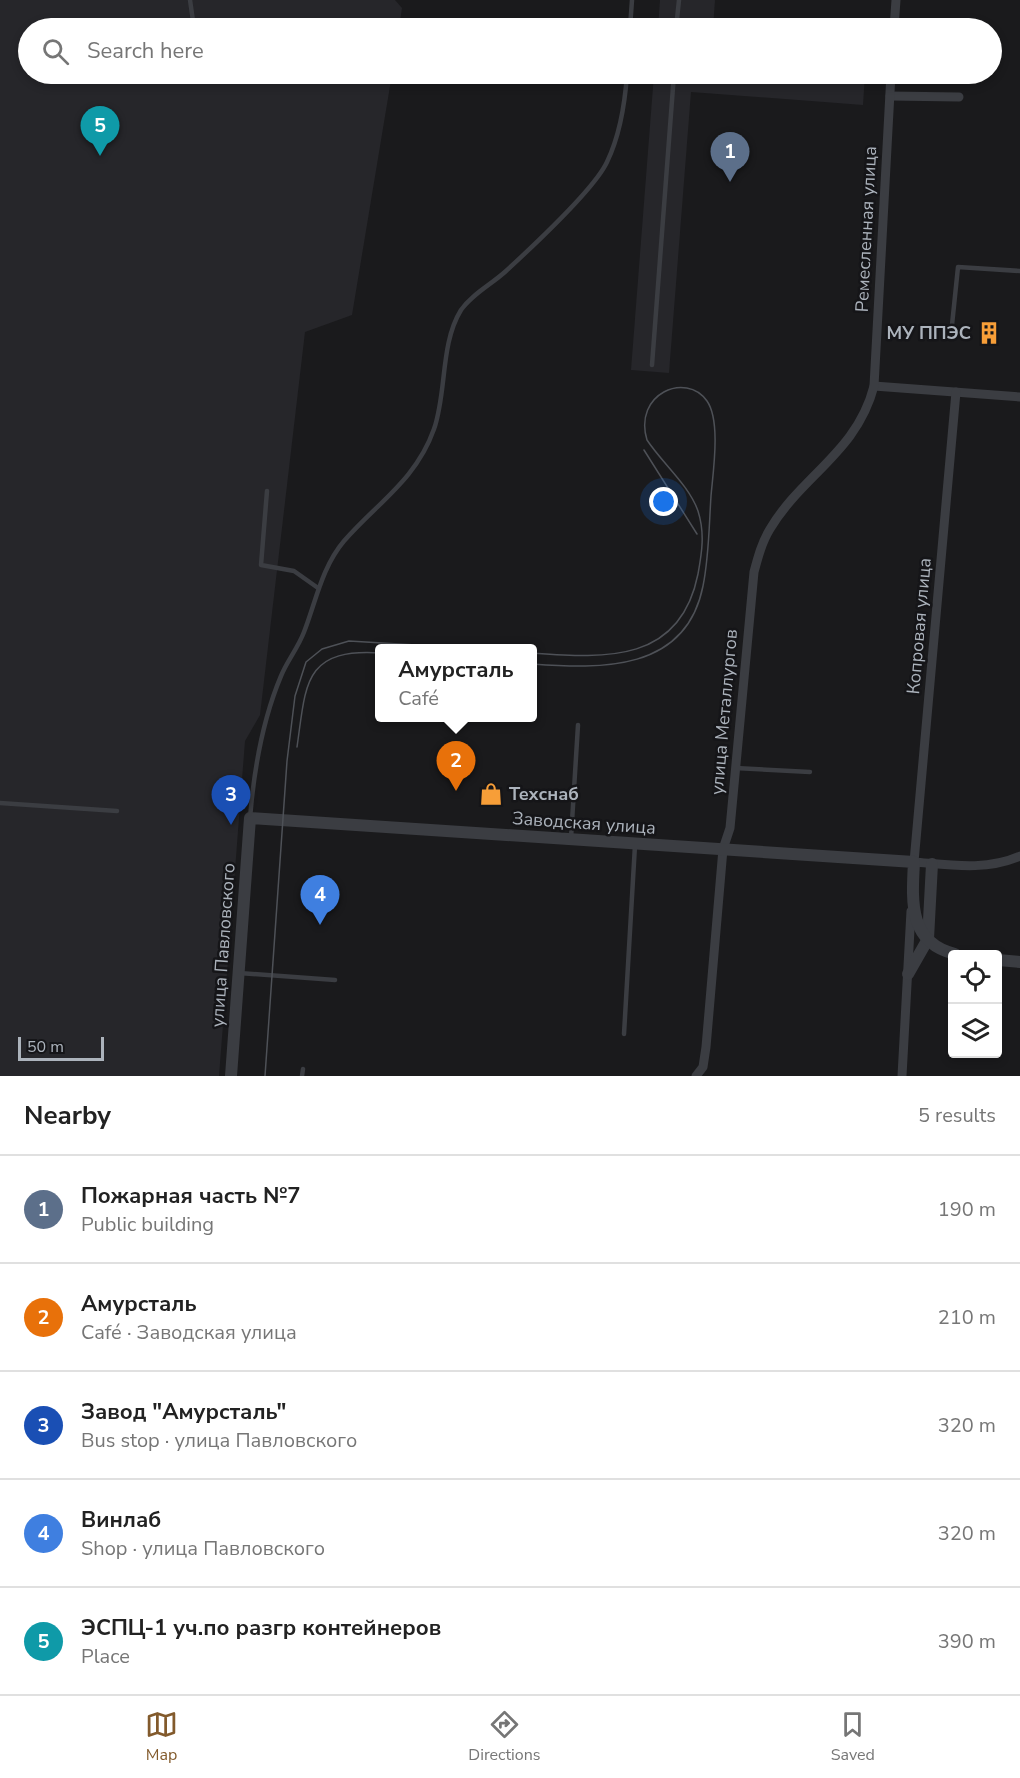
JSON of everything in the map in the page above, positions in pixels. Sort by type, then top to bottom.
[{"type":"street","points":[[895,18],[896,0]]},
{"type":"street","name":"Ремесленная улица","points":[[874,386],[891,84]]},
{"type":"street","points":[[890,96],[959,97]]},
{"type":"street","points":[[874,386],[1020,397]]},
{"type":"street","name":"улица Металлургов","points":[[696,1076],[703,1067],[706,1047],[723,849],[730,828],[754,572],[760,548],[785,508],[847,443],[870,403],[874,386]]},
{"type":"street","name":"Копровая улица","points":[[914,862],[956,392]]},
{"type":"street","name":"Заводская улица","points":[[250,818],[914,862]]},
{"type":"street","name":"улица Павловского","points":[[231,1076],[250,818]]},
{"type":"street","points":[[902,1076],[914,862],[978,867],[1004,863],[1020,856]]},
{"type":"street","points":[[908,974],[928,939],[932,864]]},
{"type":"street","points":[[912,905],[914,917],[928,939],[936,947],[948,951]]},
{"type":"street","points":[[930,921],[943,944],[950,950]]},
{"type":"street","points":[[1002,960],[1020,962]]},
{"type":"lane","points":[[190,0],[193,18]]},
{"type":"lane","points":[[631,18],[632,0]]},
{"type":"lane","points":[[677,18],[679,0]]},
{"type":"lane","points":[[250,818],[254,767],[272,704],[281,675],[303,636],[318,588],[329,563],[343,542],[399,488],[434,429],[452,333],[462,309],[528,250],[593,182],[606,164],[616,139],[625,84]]},
{"type":"lane","points":[[652,364],[673,84]]},
{"type":"lane","points":[[952,325],[958,267],[1020,271]]},
{"type":"lane","points":[[267,491],[261,564],[294,571],[318,588]]},
{"type":"lane","points":[[570,840],[578,725]]},
{"type":"lane","points":[[735,768],[810,772]]},
{"type":"lane","points":[[0,803],[117,812]]},
{"type":"lane","points":[[624,1034],[635,845]]},
{"type":"lane","points":[[239,973],[335,980]]},
{"type":"lane","points":[[302,1076],[303,1069]]},
{"type":"shaded area","points":[[0,0],[395,0],[402,8],[400,18],[18,18],[18,84],[390,84],[352,315],[305,332],[260,715],[245,741],[219,1076],[0,1076]]},
{"type":"shaded area","points":[[660,0],[715,0],[714,18],[659,18]]},
{"type":"shaded area","points":[[653,84],[864,84],[863,105],[691,92],[669,373],[631,370]]},
{"type":"tram line","points":[[537,653],[612,654],[636,649],[657,640],[675,625],[689,603],[701,558],[700,519],[694,501],[682,483],[647,440],[645,424],[648,410],[654,400],[664,392],[675,388],[687,388],[698,392],[707,401],[711,410],[714,421],[715,447],[706,564],[703,586],[694,614],[679,635],[660,650],[637,659],[585,666],[537,664]]},
{"type":"tram line","points":[[644,450],[697,534]]},
{"type":"tram line","points":[[265,1076],[287,761],[295,696],[306,662],[322,649],[349,641],[399,644]]},
{"type":"tram line","points":[[297,747],[307,689],[313,675],[322,664],[336,657],[355,653],[375,653]]},
{"type":"place","name":"ЭСПЦ-1 уч.по разгр контейнеров","points":[[100,156]]},
{"type":"place","name":"Пожарная часть №7","points":[[730,182]]},
{"type":"place","name":"МУ ППЭС","points":[[989,333]]},
{"type":"place","name":"Амурсталь","points":[[456,791]]},
{"type":"place","name":"Техснаб","points":[[491,794]]},
{"type":"place","name":"Завод \"Амурсталь\"","points":[[231,825]]},
{"type":"place","name":"Винлаб","points":[[320,925]]}]
